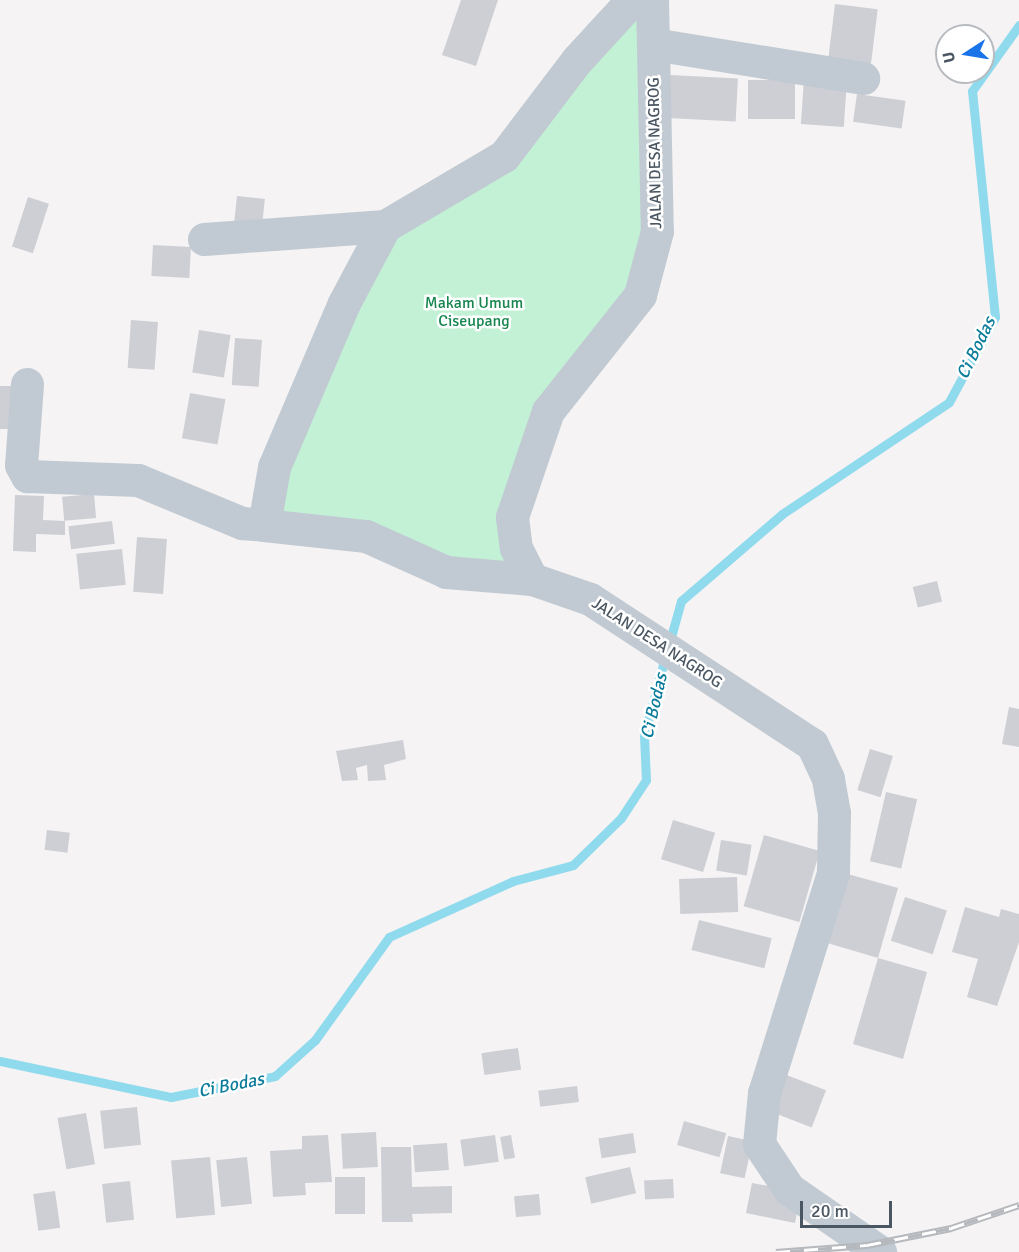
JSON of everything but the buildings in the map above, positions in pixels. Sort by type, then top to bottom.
[{"type":"street","points":[[204,239],[385,226],[504,156],[577,60],[632,0]]},
{"type":"street","name":"JALAN DESA NAGROG","points":[[652,0],[657,231],[640,295],[548,411],[520,483],[512,518],[516,548],[532,579],[590,599],[812,744],[828,779],[834,813],[832,873],[764,1093],[759,1144],[789,1189],[880,1252]]},
{"type":"street","points":[[653,44],[863,78]]},
{"type":"street","points":[[264,525],[274,467],[344,303],[385,226]]},
{"type":"street","points":[[27,384],[21,465],[27,476],[138,480],[242,523],[366,536],[446,572],[532,579]]},
{"type":"green space","name":"Makam Umum Ciseupang","points":[[652,0],[657,231],[520,483],[532,579],[264,525],[385,226],[460,185]]},
{"type":"waterway","name":"Ci Bodas","points":[[669,644],[681,601],[782,514],[949,402],[995,317],[972,91],[1019,25]]},
{"type":"waterway","name":"Ci Bodas","points":[[0,1061],[171,1097],[275,1076],[315,1040],[389,937],[513,881],[573,865],[621,818],[646,780],[644,736],[665,657]]},
{"type":"railway","points":[[776,1252],[867,1245],[951,1228],[1019,1205]]}]
